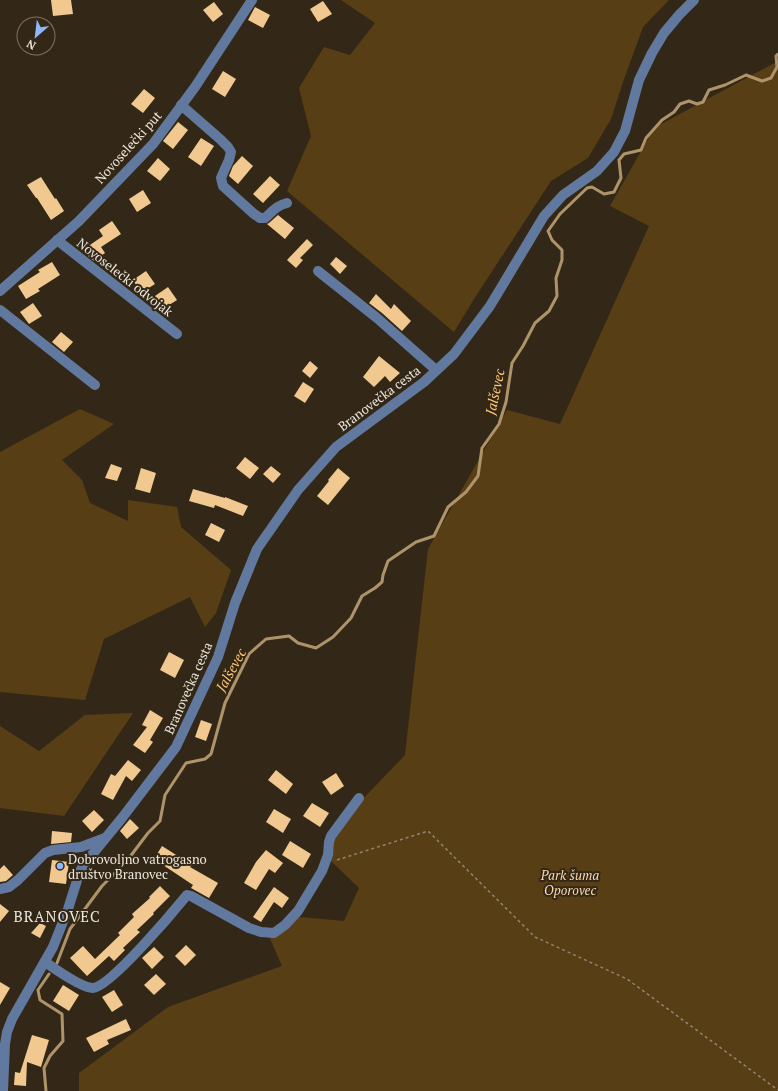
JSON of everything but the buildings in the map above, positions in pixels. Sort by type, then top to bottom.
[{"type":"street","name":"Novoselečki put","points":[[0,291],[79,221],[153,144],[195,87],[252,0]]},
{"type":"street","name":"Branovečka cesta","points":[[3,1091],[3,1044],[7,1032],[12,1019],[53,947],[80,871],[176,747],[218,657],[235,603],[257,549],[298,490],[336,447],[424,382],[454,354],[490,306],[544,216],[563,195],[598,171],[614,152],[625,131],[639,80],[652,53],[664,33],[694,0]]},
{"type":"street","points":[[181,105],[220,139],[231,152],[221,178],[222,186],[260,218],[265,218],[280,204],[288,203]]},
{"type":"street","name":"Novoselečki odvojak","points":[[58,240],[177,334]]},
{"type":"street","points":[[318,271],[383,323],[436,370]]},
{"type":"street","points":[[0,310],[95,386]]},
{"type":"street","points":[[44,962],[69,979],[92,988],[98,987],[125,965],[187,895],[249,928],[261,932],[274,933],[285,925],[298,911],[322,871],[328,855],[331,836],[359,798]]},
{"type":"street","points":[[0,889],[9,887],[18,880],[45,853],[53,850],[81,846],[105,838]]},
{"type":"path","points":[[325,863],[428,831],[534,937],[628,979],[778,1090]]},
{"type":"green space","points":[[341,0],[669,0],[643,27],[611,119],[588,158],[551,181],[454,332],[287,191],[311,136],[299,88],[324,47],[350,55],[375,23]]},
{"type":"green space","name":"Park šuma Oporovec","points":[[778,61],[778,1091],[79,1091],[79,1073],[168,1007],[282,966],[268,934],[288,916],[344,921],[359,888],[331,861],[337,826],[405,755],[428,549],[507,410],[560,424],[649,226],[610,206],[654,128]]},
{"type":"green space","points":[[80,409],[114,424],[62,460],[82,480],[90,503],[128,521],[128,500],[177,507],[181,527],[231,570],[216,613],[205,627],[190,597],[104,639],[85,700],[0,692],[0,452]]},
{"type":"green space","points":[[133,713],[64,816],[0,808],[0,726],[39,751],[85,715]]},
{"type":"waterway","name":"Jalševec","points":[[57,963],[70,929],[102,886],[126,862],[148,833],[160,821],[165,795],[186,763],[205,759],[211,754],[225,703],[249,654],[266,639],[289,636],[298,643],[316,648],[333,637],[351,618],[362,596],[382,582],[388,561],[416,542],[434,536],[448,507],[466,492],[478,476],[482,448],[499,424],[506,402],[512,363],[535,323],[549,311],[557,296],[556,278],[562,260],[562,250],[552,240],[548,231],[560,214],[587,188],[592,187],[604,194],[614,192],[621,178],[619,160],[624,154],[641,150],[646,138],[662,120],[674,112],[680,104],[689,101],[697,104],[703,102],[709,90],[725,85],[746,75],[762,81],[771,78],[777,67],[776,56],[778,54]]},
{"type":"waterway","name":"Jalševec","points":[[46,1091],[44,1068],[50,1056],[63,1041],[62,1014],[40,1000],[38,990],[49,974]]},
{"type":"place","name":"Dobrovoljno vatrogasno društvo Branovec","points":[[60,866]]},
{"type":"district","name":"BRANOVEC","points":[[57,917]]}]
